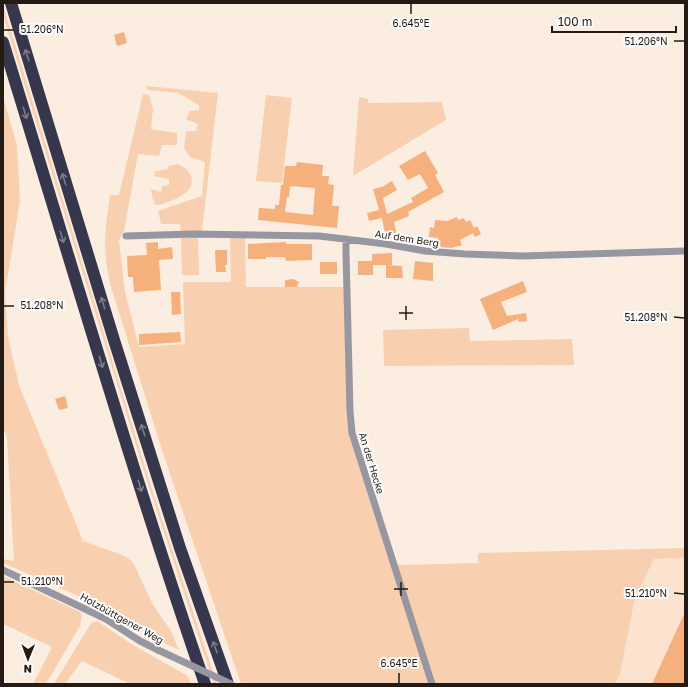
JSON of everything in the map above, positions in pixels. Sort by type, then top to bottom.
[{"type":"highway","points":[[11,3],[112,333],[180,548],[229,684]]},
{"type":"highway","points":[[3,42],[161,553],[205,684]]},
{"type":"street","name":"Auf dem Berg","points":[[126,236],[193,234],[319,236],[386,244],[425,251],[522,256],[685,251]]},
{"type":"street","name":"An der Hecke","points":[[346,239],[352,433],[432,684]]},
{"type":"street","name":"Holzbüttgener Weg","points":[[3,570],[106,619],[140,641],[229,684]]},
{"type":"shaded area","points":[[3,5],[150,483],[217,684],[214,684],[148,484],[3,15]]},
{"type":"shaded area","points":[[146,86],[218,93],[202,231],[181,232],[180,224],[161,224],[158,211],[202,196],[205,162],[190,157],[184,148],[186,131],[196,131],[198,124],[186,119],[190,111],[199,110],[199,105],[178,93],[148,90]]},
{"type":"shaded area","points":[[143,94],[149,95],[153,109],[151,129],[177,133],[177,145],[162,145],[159,156],[138,154],[124,231],[119,240],[125,292],[139,347],[185,344],[183,282],[231,282],[230,236],[245,237],[246,287],[344,287],[348,429],[429,684],[241,684],[161,447],[111,287],[106,263],[105,241],[110,195],[119,195]]},
{"type":"shaded area","points":[[266,95],[292,98],[282,183],[256,181]]},
{"type":"shaded area","points":[[3,97],[17,145],[20,201],[5,293],[8,337],[19,385],[83,541],[125,556],[133,562],[153,605],[171,631],[179,650],[154,638],[110,610],[3,563],[3,559],[14,561],[7,438],[3,427]]},
{"type":"shaded area","points":[[359,97],[368,99],[368,103],[442,102],[446,120],[353,176]]},
{"type":"shaded area","points":[[178,164],[185,168],[191,176],[192,181],[189,189],[178,198],[155,205],[151,189],[161,192],[162,186],[169,185],[169,179],[154,176],[155,171],[169,169],[168,166]]},
{"type":"shaded area","points":[[198,237],[199,275],[182,275],[181,238]]},
{"type":"shaded area","points":[[469,328],[470,341],[572,339],[574,365],[384,366],[383,330]]},
{"type":"shaded area","points":[[685,548],[685,558],[654,559],[635,598],[620,674],[615,684],[435,684],[397,565],[478,563],[478,553]]},
{"type":"shaded area","points":[[685,558],[685,684],[615,684],[620,674],[635,598],[654,559]]},
{"type":"shaded area","points":[[3,576],[80,612],[82,616],[80,626],[46,684],[33,684],[52,647],[3,624]]},
{"type":"shaded area","points":[[97,621],[133,645],[188,676],[191,684],[130,684],[82,661],[65,684],[54,684],[91,623]]},
{"type":"building","points":[[124,32],[127,43],[117,46],[114,35]]},
{"type":"building","points":[[425,151],[438,173],[435,175],[444,192],[408,212],[409,216],[394,222],[397,237],[386,239],[382,218],[369,221],[367,213],[379,210],[373,189],[382,187],[392,181],[397,190],[383,198],[387,214],[413,202],[411,198],[428,188],[420,174],[408,180],[399,166]]},
{"type":"building","points":[[297,162],[323,165],[322,176],[329,176],[328,184],[334,185],[332,206],[339,206],[337,228],[258,220],[259,208],[275,209],[275,205],[279,205],[285,166],[296,166]],"holes":[[[290,186],[315,188],[313,215],[285,212]]]},
{"type":"building","points":[[457,217],[458,220],[464,218],[466,222],[470,220],[474,228],[477,226],[481,234],[475,237],[473,233],[460,240],[462,245],[451,248],[441,247],[438,238],[429,237],[430,227],[434,228],[435,220],[448,221]]},
{"type":"building","points":[[158,242],[158,249],[172,247],[173,259],[159,260],[161,290],[134,292],[133,277],[128,277],[127,256],[147,255],[146,243]]},
{"type":"building","points":[[286,242],[286,244],[312,244],[312,260],[286,261],[285,257],[248,259],[248,244]]},
{"type":"building","points":[[215,250],[227,250],[227,265],[225,265],[226,272],[216,272]]},
{"type":"building","points":[[392,253],[392,265],[373,265],[373,275],[358,275],[358,261],[372,261],[372,254]]},
{"type":"building","points":[[415,261],[433,263],[433,281],[413,279]]},
{"type":"building","points":[[320,262],[337,262],[337,274],[320,274]]},
{"type":"building","points":[[386,265],[402,266],[403,278],[386,278]]},
{"type":"building","points":[[293,279],[299,282],[297,287],[285,287],[285,280]]},
{"type":"building","points":[[523,281],[527,292],[501,302],[507,316],[526,313],[527,321],[519,322],[518,319],[493,330],[480,299]]},
{"type":"building","points":[[171,292],[180,292],[181,314],[172,315]]},
{"type":"building","points":[[180,332],[181,342],[139,345],[139,334]]},
{"type":"building","points":[[65,396],[68,408],[59,410],[55,399]]},
{"type":"building","points":[[685,612],[685,684],[652,684],[657,673]]}]
